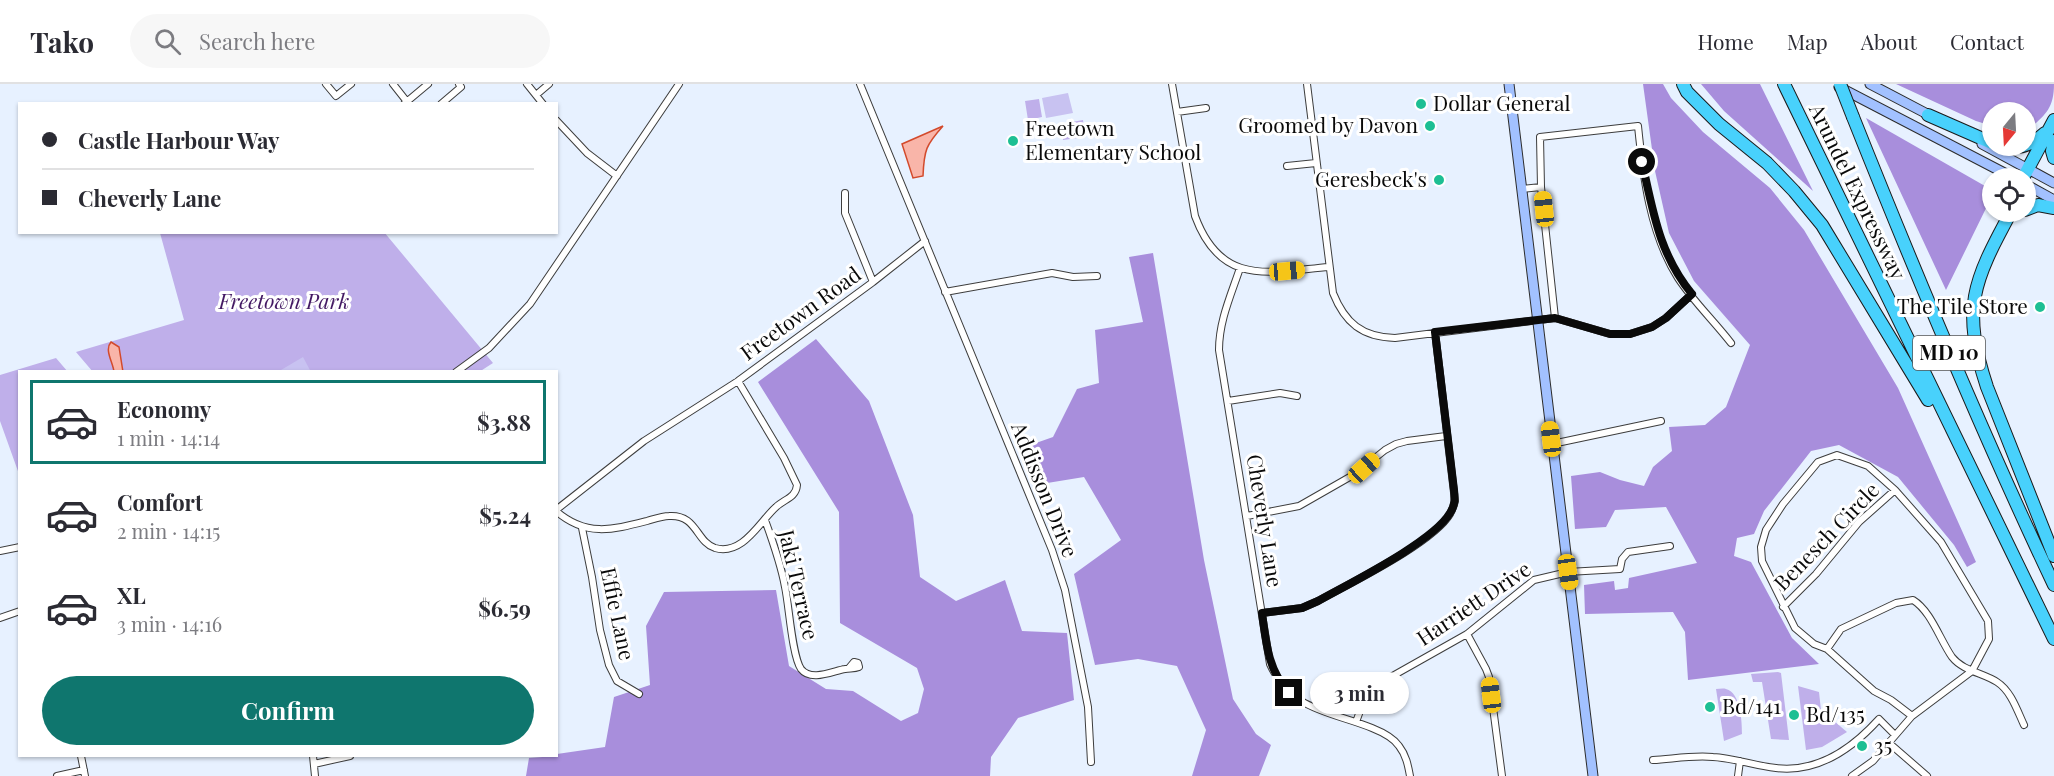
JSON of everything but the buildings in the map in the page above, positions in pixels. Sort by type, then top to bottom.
[{"type":"highway","points":[[1683,84],[1687,92],[1719,124],[1767,163],[1822,225],[1975,478]]},
{"type":"highway","name":"Arundel Expressway","points":[[1784,84],[2054,639]]},
{"type":"highway","name":"Arundel Expressway","points":[[1840,84],[1929,306],[1986,438],[2054,585]]},
{"type":"highway","points":[[1928,115],[1982,139]]},
{"type":"highway","points":[[2030,168],[2054,120]]},
{"type":"highway","points":[[2036,141],[2045,134],[2054,120]]},
{"type":"highway","points":[[2032,168],[2054,136]]},
{"type":"highway","points":[[2054,141],[2052,151],[2054,158]]},
{"type":"highway","points":[[2036,206],[2054,208]]},
{"type":"highway","points":[[2006,222],[1983,265],[1976,288],[1972,317],[1975,346],[1987,387],[2054,556]]},
{"type":"highway","points":[[1994,243],[2009,222]]},
{"type":"main road","points":[[1509,84],[1593,776]]},
{"type":"main road","points":[[1835,84],[1995,168]]},
{"type":"main road","points":[[1870,84],[2019,168]]},
{"type":"main road","points":[[2036,176],[2054,183]]},
{"type":"main road","points":[[2036,191],[2054,200]]},
{"type":"street","points":[[326,84],[336,96],[351,84]]},
{"type":"street","points":[[393,84],[406,102]]},
{"type":"street","points":[[408,102],[428,84]]},
{"type":"street","points":[[443,102],[461,87],[459,84]]},
{"type":"street","points":[[527,84],[541,102]]},
{"type":"street","points":[[536,95],[549,84]]},
{"type":"street","points":[[459,370],[489,348],[521,315],[679,84]]},
{"type":"street","points":[[860,84],[925,242]]},
{"type":"street","points":[[1172,84],[1194,213],[1200,230],[1215,252],[1240,268],[1256,272],[1329,267]]},
{"type":"street","points":[[1307,84],[1334,293],[1339,308],[1352,324],[1367,333],[1395,338],[1555,318],[1610,334],[1630,334],[1652,327],[1666,318],[1692,294]]},
{"type":"street","points":[[1177,112],[1206,108]]},
{"type":"street","points":[[558,122],[587,153],[617,176]]},
{"type":"street","points":[[1555,318],[1541,187],[1540,137],[1638,126],[1642,162],[1655,225],[1678,277],[1731,343]]},
{"type":"street","points":[[1287,166],[1316,163]]},
{"type":"street","points":[[1521,189],[1541,187]]},
{"type":"street","points":[[845,193],[845,213],[873,282]]},
{"type":"street","name":"Freetown Road","points":[[558,509],[644,441],[738,381],[925,242]]},
{"type":"street","name":"Addisson Drive","points":[[925,242],[1052,550],[1065,590],[1088,707],[1091,762]]},
{"type":"street","name":"Cheverly Lane","points":[[1240,268],[1223,317],[1219,335],[1219,350],[1270,664],[1275,676],[1296,699],[1381,732],[1398,744],[1408,764],[1410,776]]},
{"type":"street","points":[[945,292],[1052,273],[1073,277],[1097,276]]},
{"type":"street","points":[[1262,613],[1302,608],[1318,601],[1412,547],[1446,520],[1451,512],[1455,501],[1435,332]]},
{"type":"street","name":"Jaki Terrace","points":[[738,381],[784,458],[797,485],[793,495],[774,508],[765,520],[785,584],[790,627],[800,668],[807,673],[817,675],[849,668]]},
{"type":"street","points":[[1228,401],[1280,393],[1297,396]]},
{"type":"street","points":[[1552,444],[1661,421]]},
{"type":"street","points":[[1247,516],[1299,506],[1355,474],[1396,444],[1446,436]]},
{"type":"street","name":"Benesch Circle","points":[[1895,490],[1859,522],[1816,574],[1783,607],[1762,561],[1761,547],[1766,530],[1783,504],[1818,462],[1837,455],[1868,466],[1895,490],[1941,542],[1988,621],[1989,639],[1972,671]]},
{"type":"street","points":[[558,512],[582,528],[614,528],[676,516],[690,521],[707,544],[718,549],[742,543],[765,520]]},
{"type":"street","name":"Effie Lane","points":[[582,528],[598,621],[609,665],[617,681],[639,694]]},
{"type":"street","name":"Harriett Drive","points":[[1356,722],[1364,700],[1373,687],[1467,634],[1534,580],[1550,574],[1620,569],[1622,560],[1628,552],[1670,546]]},
{"type":"street","points":[[0,551],[18,547]]},
{"type":"street","points":[[1827,649],[1841,629],[1896,603],[1914,600],[1923,606],[1954,660],[1996,681],[2007,691],[2024,724]]},
{"type":"street","points":[[1783,607],[1795,628],[1814,644],[1827,649],[1874,691],[1891,700],[1912,716]]},
{"type":"street","points":[[0,618],[18,612]]},
{"type":"street","points":[[1467,634],[1489,677],[1502,776]]},
{"type":"street","points":[[1852,776],[1873,761],[1912,716],[1972,671]]},
{"type":"street","points":[[1653,760],[1712,757],[1776,768],[1803,768],[1848,748],[1879,719],[1895,735]]},
{"type":"street","points":[[1889,743],[1927,776]]},
{"type":"street","points":[[57,776],[85,773],[81,757]]},
{"type":"street","points":[[313,757],[315,776]]},
{"type":"street","points":[[314,764],[346,757]]},
{"type":"street","points":[[1738,776],[1740,761]]},
{"type":"green space","points":[[1039,99],[1042,117],[1028,120],[1025,101]]},
{"type":"green space","points":[[1083,120],[1085,137],[1063,140],[1061,124]]},
{"type":"green space","name":"Freetown Park","points":[[160,234],[386,234],[493,363],[482,370],[91,370],[76,352],[184,320]]},
{"type":"green space","points":[[56,358],[66,370],[18,370],[18,471],[0,421],[0,375]]},
{"type":"green space","points":[[1781,673],[1789,740],[1771,739],[1762,682],[1753,682],[1751,674]]},
{"type":"green space","points":[[1798,686],[1819,692],[1821,710],[1847,732],[1822,747],[1806,750]]},
{"type":"green space","points":[[1716,689],[1725,689],[1735,696],[1741,716],[1742,734],[1724,741]]},
{"type":"shaded area","points":[[1643,84],[1663,84],[1671,98],[1703,132],[1770,188],[1804,230],[1898,388],[1976,562],[1967,567],[1954,545],[1898,477],[1839,445],[1811,451],[1764,511],[1754,534],[1737,538],[1734,556],[1751,562],[1792,638],[1819,664],[1688,680],[1685,632],[1673,612],[1585,614],[1584,585],[1614,581],[1615,590],[1628,588],[1629,578],[1697,563],[1666,507],[1615,510],[1606,527],[1575,529],[1571,476],[1600,472],[1644,486],[1653,467],[1672,451],[1669,427],[1705,425],[1726,407],[1750,345],[1694,281],[1669,233],[1655,171]]},
{"type":"shaded area","points":[[1701,84],[1760,84],[1813,191],[1724,111]]},
{"type":"shaded area","points":[[1896,84],[2054,84],[2050,107],[2036,123],[2036,102],[1982,102],[1982,123]]},
{"type":"shaded area","points":[[1068,93],[1073,113],[1046,118],[1042,98]]},
{"type":"shaded area","points":[[1866,118],[1982,184],[1982,216],[1946,290]]},
{"type":"shaded area","points":[[943,126],[927,148],[923,176],[913,178],[902,144]]},
{"type":"shaded area","points":[[1153,253],[1204,560],[1233,699],[1256,734],[1271,745],[1259,776],[1192,776],[1206,730],[1177,666],[1138,659],[1095,665],[1074,574],[1121,540],[1084,477],[1035,485],[1019,449],[1053,437],[1077,389],[1099,383],[1095,330],[1143,322],[1129,257]]},
{"type":"shaded area","points":[[816,339],[869,401],[913,515],[920,577],[956,601],[1005,580],[1022,631],[1067,633],[1074,700],[1018,718],[991,757],[990,776],[526,776],[529,758],[558,757],[558,754],[605,747],[614,697],[650,685],[646,626],[664,592],[776,590],[789,666],[826,689],[853,691],[901,721],[918,713],[924,689],[917,668],[840,623],[839,512],[758,382]]},
{"type":"shaded area","points":[[111,342],[119,347],[123,370],[114,370],[109,345]]},
{"type":"shaded area","points":[[303,357],[310,370],[281,370]]},
{"type":"place","name":"Dollar General","points":[[1421,104]]},
{"type":"place","name":"Groomed by Davon","points":[[1430,126]]},
{"type":"place","name":"Freetown Elementary School","points":[[1013,141]]},
{"type":"place","name":"Geresbeck's","points":[[1439,180]]},
{"type":"place","name":"The Tile Store","points":[[2040,307]]},
{"type":"place","name":"Bd/141","points":[[1710,707]]},
{"type":"place","name":"Bd/135","points":[[1794,715]]},
{"type":"place","name":"35","points":[[1862,746]]},
{"type":"route","points":[[1289,693],[1275,676],[1270,664],[1262,613],[1310,606],[1414,546],[1446,520],[1453,507],[1454,490],[1435,332],[1555,318],[1610,334],[1630,334],[1652,327],[1666,318],[1692,294],[1678,277],[1655,225],[1642,162]]}]
